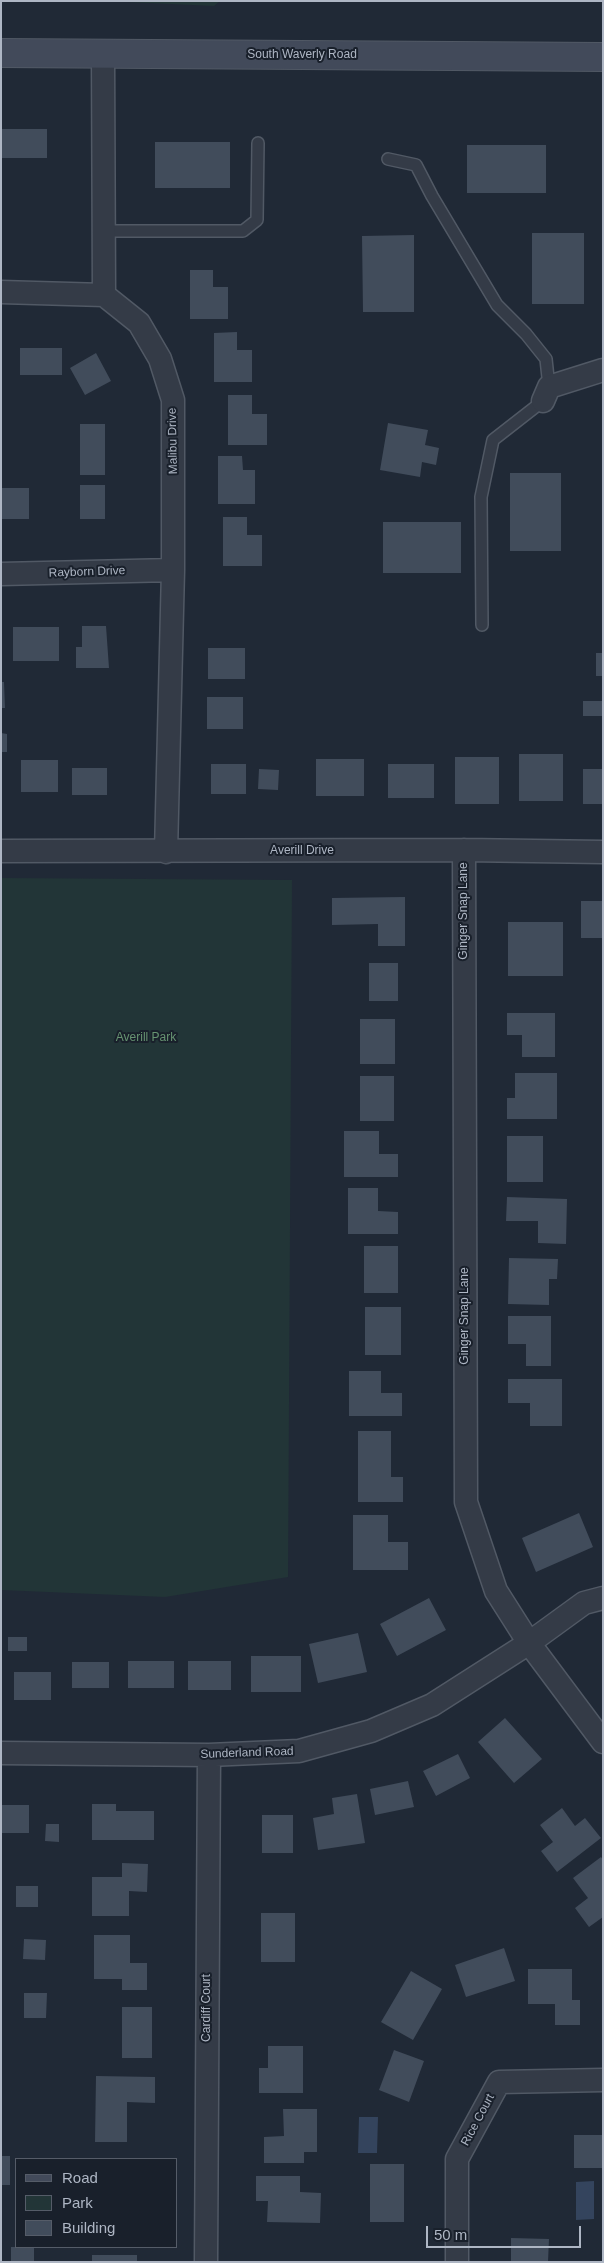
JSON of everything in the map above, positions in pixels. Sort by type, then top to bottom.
[{"type":"main road","name":"South Waverly Road","points":[[1,53],[603,57]]},
{"type":"street","points":[[1,292],[104,295],[103,54]]},
{"type":"street","name":"Malibu Drive","points":[[104,295],[139,323],[160,359],[173,400],[173,570],[166,852]]},
{"type":"street","points":[[546,394],[603,370]]},
{"type":"street","name":"Rayborn Drive","points":[[1,574],[173,570]]},
{"type":"street","name":"Averill Drive","points":[[1,851],[464,850],[603,852]]},
{"type":"street","name":"Ginger Snap Lane","points":[[464,850],[466,1502],[496,1591],[530,1643],[603,1742]]},
{"type":"street","name":"Sunderland Road","points":[[1,1753],[209,1755],[299,1751],[371,1731],[432,1705],[530,1643],[584,1603],[603,1598]]},
{"type":"street","name":"Cardiff Court","points":[[206,2262],[209,1755]]},
{"type":"street","name":"Rice Court","points":[[457,2262],[457,2159],[498,2082],[603,2080]]},
{"type":"lane","points":[[104,231],[243,230],[257,220],[258,143]]},
{"type":"lane","points":[[388,159],[416,165],[432,196],[498,305],[526,334],[546,359],[546,394],[493,440],[481,497],[482,625]]},
{"type":"green space","points":[[106,1],[220,1],[214,6]]},
{"type":"green space","name":"Averill Park","points":[[1,878],[292,880],[288,1577],[165,1597],[1,1590]]},
{"type":"water","points":[[359,2117],[378,2117],[377,2153],[358,2153]]},
{"type":"water","points":[[594,2181],[594,2219],[576,2220],[576,2182]]},
{"type":"building","points":[[1,129],[47,129],[47,158],[1,158]]},
{"type":"building","points":[[155,142],[230,142],[230,188],[155,188]]},
{"type":"building","points":[[467,145],[546,145],[546,193],[467,193]]},
{"type":"building","points":[[532,233],[584,233],[584,304],[532,304]]},
{"type":"building","points":[[414,235],[414,312],[363,312],[362,236]]},
{"type":"building","points":[[190,270],[213,270],[213,287],[228,287],[228,319],[190,319]]},
{"type":"building","points":[[237,332],[237,350],[252,350],[252,382],[214,382],[214,333]]},
{"type":"building","points":[[20,348],[62,348],[62,375],[20,375]]},
{"type":"building","points":[[96,353],[111,381],[85,395],[70,368]]},
{"type":"building","points":[[228,395],[252,395],[252,414],[267,414],[267,445],[228,445]]},
{"type":"building","points":[[388,423],[428,430],[425,445],[439,448],[436,465],[422,462],[420,477],[380,470]]},
{"type":"building","points":[[80,424],[105,424],[105,475],[80,475]]},
{"type":"building","points":[[218,456],[242,456],[243,470],[255,470],[255,504],[218,504]]},
{"type":"building","points":[[510,473],[561,473],[561,551],[510,551]]},
{"type":"building","points":[[80,485],[105,485],[105,519],[80,519]]},
{"type":"building","points":[[1,488],[29,488],[29,519],[1,519]]},
{"type":"building","points":[[223,517],[247,517],[247,535],[262,535],[262,566],[223,566]]},
{"type":"building","points":[[383,522],[461,522],[461,573],[383,573]]},
{"type":"building","points":[[82,626],[106,626],[109,668],[76,668],[76,647],[82,647]]},
{"type":"building","points":[[13,627],[59,627],[59,661],[13,661]]},
{"type":"building","points":[[208,648],[245,648],[245,679],[208,679]]},
{"type":"building","points":[[596,653],[603,653],[603,676],[596,676]]},
{"type":"building","points":[[1,682],[4,682],[5,708],[1,708]]},
{"type":"building","points":[[207,697],[243,697],[243,729],[207,729]]},
{"type":"building","points":[[583,701],[603,701],[603,716],[583,716]]},
{"type":"building","points":[[1,733],[7,734],[7,752],[1,752]]},
{"type":"building","points":[[519,754],[563,754],[563,801],[519,801]]},
{"type":"building","points":[[455,757],[499,757],[499,804],[455,804]]},
{"type":"building","points":[[316,759],[364,759],[364,796],[316,796]]},
{"type":"building","points":[[21,760],[58,760],[58,792],[21,792]]},
{"type":"building","points":[[211,764],[246,764],[246,794],[211,794]]},
{"type":"building","points":[[388,764],[434,764],[434,798],[388,798]]},
{"type":"building","points":[[72,768],[107,768],[107,795],[72,795]]},
{"type":"building","points":[[259,769],[279,770],[278,790],[258,789]]},
{"type":"building","points":[[583,769],[603,769],[603,804],[583,804]]},
{"type":"building","points":[[405,897],[405,946],[378,946],[378,924],[332,925],[332,898]]},
{"type":"building","points":[[581,901],[603,901],[603,938],[581,938]]},
{"type":"building","points":[[508,922],[563,922],[563,976],[508,976]]},
{"type":"building","points":[[369,963],[398,963],[398,1001],[369,1001]]},
{"type":"building","points":[[507,1013],[555,1013],[555,1057],[522,1057],[522,1035],[507,1035]]},
{"type":"building","points":[[360,1019],[395,1019],[395,1064],[360,1064]]},
{"type":"building","points":[[515,1073],[557,1073],[557,1119],[507,1119],[507,1098],[515,1098]]},
{"type":"building","points":[[360,1076],[394,1076],[394,1121],[360,1121]]},
{"type":"building","points":[[344,1131],[379,1131],[379,1154],[398,1154],[398,1177],[344,1177]]},
{"type":"building","points":[[507,1136],[543,1136],[543,1182],[507,1182]]},
{"type":"building","points":[[348,1188],[378,1188],[378,1211],[398,1212],[398,1234],[348,1234]]},
{"type":"building","points":[[507,1197],[567,1199],[566,1244],[538,1243],[538,1221],[506,1221]]},
{"type":"building","points":[[364,1246],[398,1246],[398,1293],[364,1293]]},
{"type":"building","points":[[509,1258],[558,1259],[557,1279],[549,1279],[549,1305],[508,1304]]},
{"type":"building","points":[[365,1307],[401,1307],[401,1355],[365,1355]]},
{"type":"building","points":[[508,1316],[551,1316],[551,1366],[526,1366],[526,1344],[508,1344]]},
{"type":"building","points":[[349,1371],[381,1371],[381,1393],[402,1393],[402,1416],[349,1416]]},
{"type":"building","points":[[508,1379],[562,1379],[562,1426],[530,1426],[530,1403],[508,1403]]},
{"type":"building","points":[[358,1431],[391,1431],[391,1477],[403,1477],[403,1502],[358,1502]]},
{"type":"building","points":[[579,1513],[593,1547],[536,1572],[522,1538]]},
{"type":"building","points":[[353,1515],[388,1515],[388,1542],[408,1542],[408,1570],[353,1570]]},
{"type":"building","points":[[429,1598],[446,1630],[397,1656],[380,1624]]},
{"type":"building","points":[[358,1633],[367,1672],[318,1683],[309,1644]]},
{"type":"building","points":[[8,1637],[27,1637],[27,1651],[8,1651]]},
{"type":"building","points":[[251,1656],[301,1656],[301,1692],[251,1692]]},
{"type":"building","points":[[128,1661],[174,1661],[174,1688],[128,1688]]},
{"type":"building","points":[[188,1661],[231,1661],[231,1690],[188,1690]]},
{"type":"building","points":[[72,1662],[109,1662],[109,1688],[72,1688]]},
{"type":"building","points":[[14,1672],[51,1672],[51,1700],[14,1700]]},
{"type":"building","points":[[505,1718],[542,1759],[514,1783],[478,1742]]},
{"type":"building","points":[[458,1754],[470,1778],[436,1796],[423,1771]]},
{"type":"building","points":[[408,1781],[414,1807],[375,1815],[370,1789]]},
{"type":"building","points":[[357,1794],[365,1843],[318,1850],[313,1818],[334,1814],[332,1798]]},
{"type":"building","points":[[92,1804],[116,1804],[116,1811],[154,1811],[154,1840],[92,1840]]},
{"type":"building","points":[[1,1805],[29,1805],[29,1833],[1,1833]]},
{"type":"building","points":[[562,1808],[575,1826],[585,1818],[601,1838],[557,1872],[541,1851],[553,1842],[540,1825]]},
{"type":"building","points":[[262,1815],[293,1815],[293,1853],[262,1853]]},
{"type":"building","points":[[46,1824],[59,1824],[59,1842],[45,1841]]},
{"type":"building","points":[[601,1857],[603,1860],[603,1917],[589,1927],[575,1908],[588,1898],[573,1878]]},
{"type":"building","points":[[122,1863],[148,1864],[147,1892],[129,1891],[129,1916],[92,1916],[92,1877],[122,1877]]},
{"type":"building","points":[[16,1886],[38,1886],[38,1907],[16,1907]]},
{"type":"building","points":[[261,1913],[295,1913],[295,1962],[261,1962]]},
{"type":"building","points":[[94,1935],[130,1935],[130,1963],[147,1963],[147,1990],[122,1990],[122,1979],[94,1979]]},
{"type":"building","points":[[24,1939],[46,1940],[45,1960],[23,1959]]},
{"type":"building","points":[[504,1948],[515,1981],[466,1997],[455,1965]]},
{"type":"building","points":[[528,1969],[572,1969],[572,2000],[580,2000],[580,2025],[555,2025],[555,2004],[528,2004]]},
{"type":"building","points":[[411,1971],[442,1989],[413,2040],[381,2022]]},
{"type":"building","points":[[24,1993],[47,1993],[46,2018],[24,2018]]},
{"type":"building","points":[[122,2007],[152,2007],[152,2058],[122,2058]]},
{"type":"building","points":[[268,2046],[303,2046],[303,2093],[259,2093],[259,2068],[268,2068]]},
{"type":"building","points":[[394,2050],[424,2061],[409,2102],[379,2090]]},
{"type":"building","points":[[96,2076],[155,2077],[155,2103],[127,2102],[127,2142],[95,2142]]},
{"type":"building","points":[[283,2109],[317,2109],[317,2152],[304,2152],[304,2163],[264,2163],[264,2137],[284,2136]]},
{"type":"building","points":[[574,2135],[603,2135],[603,2168],[574,2168]]},
{"type":"building","points":[[1,2156],[10,2156],[10,2185],[1,2185]]},
{"type":"building","points":[[370,2164],[404,2164],[404,2222],[370,2222]]},
{"type":"building","points":[[256,2176],[300,2176],[300,2192],[321,2193],[320,2223],[267,2222],[268,2201],[256,2201]]},
{"type":"building","points":[[511,2238],[549,2239],[548,2262],[511,2262]]},
{"type":"building","points":[[11,2247],[34,2248],[34,2262],[11,2262]]},
{"type":"building","points":[[92,2255],[137,2255],[137,2262],[92,2262]]}]
